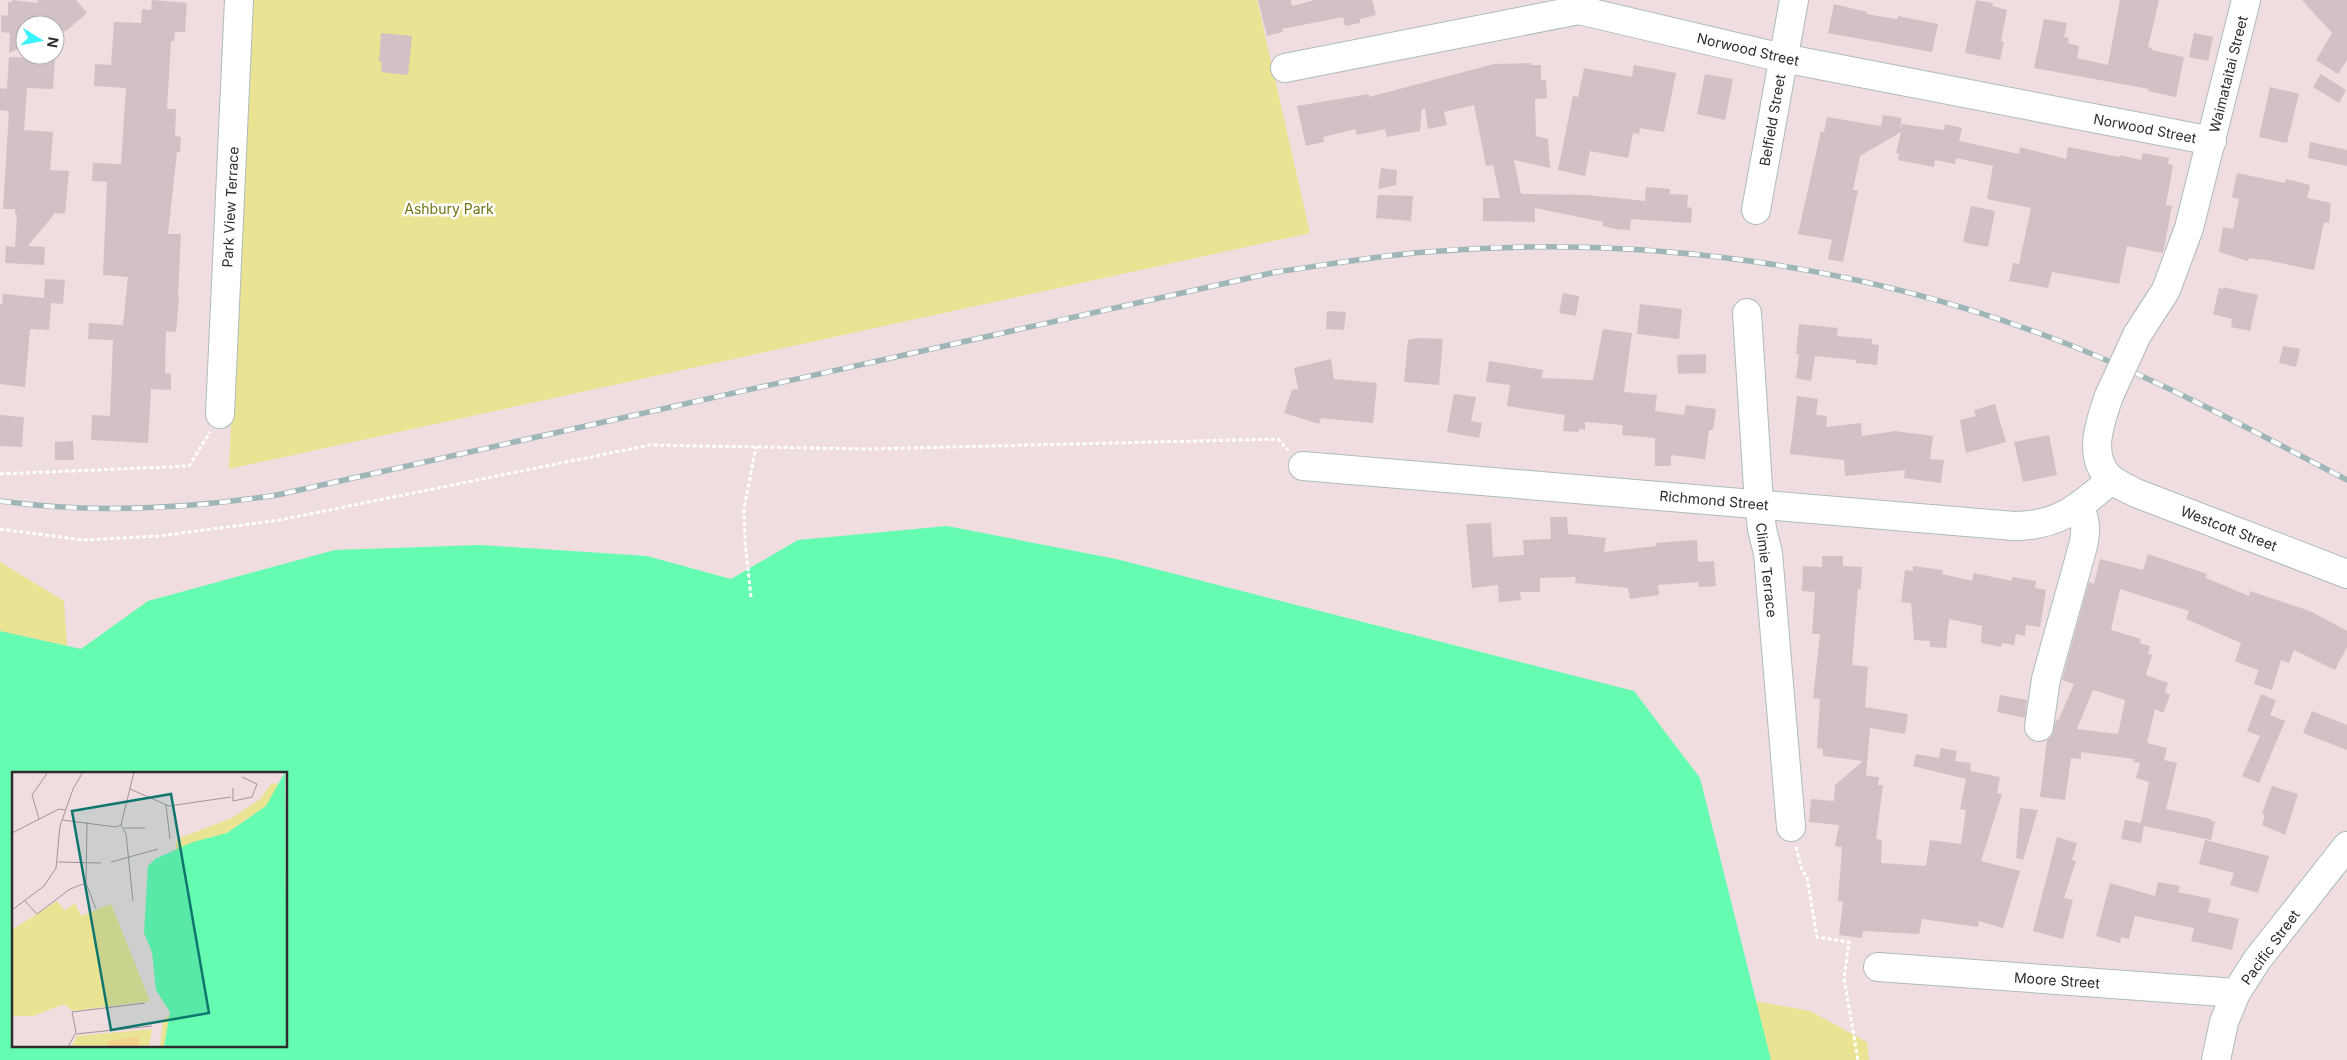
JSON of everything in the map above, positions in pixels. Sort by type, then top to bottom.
[{"type":"street","name":"Park View Terrace","points":[[220,414],[239,0]]},
{"type":"street","name":"Belfield Street","points":[[1756,210],[1794,0]]},
{"type":"street","name":"Waimataitai Street","points":[[2111,480],[2098,457],[2096,442],[2099,424],[2109,396],[2137,334],[2166,290],[2189,228],[2246,0]]},
{"type":"street","name":"Norwood Street","points":[[1285,68],[1578,5],[1783,58],[2212,141]]},
{"type":"street","name":"Climie Terrace","points":[[1747,314],[1759,504],[1768,553],[1791,827]]},
{"type":"street","name":"Richmond Street","points":[[1303,466],[2014,526],[2046,523],[2078,508],[2111,480]]},
{"type":"street","name":"Westcott Street","points":[[2111,480],[2136,493],[2347,574]]},
{"type":"street","points":[[2039,727],[2046,679],[2083,546],[2085,520],[2078,508]]},
{"type":"street","name":"Pacific Street","points":[[2216,1060],[2224,1022],[2236,993],[2258,960],[2347,846]]},
{"type":"street","name":"Moore Street","points":[[1878,967],[2236,993]]},
{"type":"path","points":[[0,474],[189,466],[220,414]]},
{"type":"path","points":[[0,529],[84,540],[159,536],[280,520],[650,445],[867,449],[1278,440],[1303,466]]},
{"type":"path","points":[[751,597],[745,541],[744,508],[756,447]]},
{"type":"path","points":[[1791,827],[1802,870],[1807,877],[1817,937],[1849,942],[1844,978],[1858,1060]]},
{"type":"green space","name":"Ashbury Park","points":[[250,0],[1257,0],[1310,233],[229,469]]},
{"type":"green space","points":[[0,562],[64,601],[67,646],[0,631]]},
{"type":"green space","points":[[1755,1001],[1810,1011],[1867,1042],[1869,1060],[1771,1060]]},
{"type":"shaded area","points":[[947,526],[1116,559],[1634,691],[1700,778],[1771,1060],[0,1060],[0,631],[81,649],[148,601],[335,550],[480,545],[647,556],[731,579],[798,540]]},
{"type":"building","points":[[12,0],[37,3],[38,0],[76,0],[87,13],[65,31],[65,15],[15,15],[15,50],[9,53],[10,33],[1,32],[1,15],[8,16],[8,2],[12,2]]},
{"type":"building","points":[[152,0],[187,3],[185,32],[175,32],[174,41],[171,41],[167,109],[176,109],[175,136],[181,137],[180,152],[177,152],[168,234],[181,234],[176,332],[166,331],[165,373],[171,374],[171,390],[151,389],[148,443],[91,440],[92,415],[110,416],[113,340],[88,339],[89,323],[123,325],[128,277],[103,275],[107,182],[92,181],[93,163],[121,164],[126,88],[94,86],[95,64],[111,65],[114,22],[141,23],[142,9],[151,10]]},
{"type":"building","points":[[1258,0],[1291,0],[1292,6],[1315,0],[1372,0],[1376,15],[1360,19],[1360,23],[1345,26],[1343,17],[1282,29],[1283,32],[1267,36]]},
{"type":"building","points":[[1976,0],[1993,3],[1992,6],[2007,10],[2001,41],[2004,42],[2000,60],[1965,53]]},
{"type":"building","points":[[2120,0],[2159,0],[2148,47],[2152,48],[2152,50],[2184,57],[2176,97],[2148,91],[2149,89],[2034,68],[2044,19],[2067,23],[2064,37],[2069,38],[2068,43],[2079,46],[2077,58],[2108,65]]},
{"type":"building","points":[[2302,0],[2347,0],[2347,60],[2338,74],[2316,60],[2332,33]]},
{"type":"building","points":[[1834,4],[1867,12],[1866,14],[1897,19],[1898,16],[1938,24],[1932,52],[1828,33]]},
{"type":"building","points":[[381,33],[412,36],[408,75],[381,72],[382,62],[379,62]]},
{"type":"building","points":[[2194,33],[2213,37],[2208,61],[2189,57]]},
{"type":"building","points":[[9,57],[15,57],[15,65],[55,65],[53,89],[27,88],[24,130],[53,132],[50,170],[69,171],[65,214],[55,213],[28,246],[45,247],[44,265],[5,263],[6,246],[15,247],[17,215],[15,214],[15,209],[3,209],[9,111],[0,110],[0,88],[7,89]]},
{"type":"building","points":[[1531,63],[1531,65],[1541,65],[1541,80],[1546,80],[1547,98],[1535,99],[1536,136],[1548,139],[1550,168],[1514,160],[1521,194],[1587,195],[1645,201],[1646,187],[1670,189],[1670,194],[1688,195],[1687,207],[1692,208],[1691,223],[1631,219],[1630,230],[1615,229],[1603,226],[1603,222],[1535,208],[1535,222],[1483,221],[1483,198],[1500,198],[1493,165],[1486,166],[1474,105],[1444,112],[1447,125],[1428,129],[1425,109],[1422,109],[1420,131],[1387,137],[1385,129],[1357,135],[1355,129],[1323,137],[1324,142],[1306,146],[1297,106],[1369,94],[1369,97],[1494,64]]},
{"type":"building","points":[[1634,65],[1676,73],[1664,132],[1640,128],[1639,134],[1633,133],[1628,158],[1590,151],[1585,176],[1558,170],[1573,96],[1578,97],[1584,68],[1632,77]]},
{"type":"building","points":[[1705,74],[1733,79],[1725,120],[1697,114]]},
{"type":"building","points":[[2321,74],[2346,90],[2339,103],[2313,87]]},
{"type":"building","points":[[2270,87],[2299,94],[2287,143],[2259,137]]},
{"type":"building","points":[[1883,115],[1902,118],[1900,129],[1902,124],[1944,130],[1945,124],[1962,128],[1959,141],[2019,154],[2020,147],[2066,159],[2068,147],[2141,160],[2143,153],[2169,158],[2168,164],[2173,165],[2166,205],[2172,206],[2163,253],[2127,246],[2119,284],[2052,272],[2048,288],[2009,281],[2013,263],[2019,264],[2031,208],[1987,199],[1993,166],[1956,158],[1955,164],[1935,160],[1934,167],[1898,160],[1899,154],[1896,153],[1901,132],[1860,156],[1853,190],[1858,190],[1843,262],[1828,259],[1832,240],[1798,234],[1821,131],[1824,132],[1827,117],[1881,126]]},
{"type":"building","points":[[2310,142],[2347,150],[2347,166],[2308,158]]},
{"type":"building","points":[[1381,168],[1397,170],[1396,185],[1378,189]]},
{"type":"building","points":[[2237,173],[2285,183],[2286,179],[2310,185],[2307,198],[2331,203],[2329,223],[2324,222],[2314,270],[2261,259],[2249,258],[2248,261],[2219,252],[2223,227],[2233,229],[2239,199],[2232,197]]},
{"type":"building","points":[[1378,195],[1413,196],[1411,221],[1376,218]]},
{"type":"building","points":[[1971,206],[1995,211],[1988,247],[1963,242]]},
{"type":"building","points":[[45,279],[65,280],[63,304],[51,303],[49,330],[30,329],[25,387],[0,384],[0,304],[2,304],[3,294],[44,298]]},
{"type":"building","points":[[2223,287],[2258,295],[2250,331],[2231,327],[2232,319],[2213,314],[2219,288],[2223,289]]},
{"type":"building","points":[[1563,293],[1579,296],[1576,316],[1559,313]]},
{"type":"building","points":[[1640,304],[1682,309],[1679,339],[1637,334]]},
{"type":"building","points":[[1327,311],[1346,312],[1344,330],[1326,329]]},
{"type":"building","points":[[1799,324],[1838,328],[1837,336],[1872,339],[1872,344],[1879,345],[1877,365],[1856,363],[1856,360],[1815,356],[1811,381],[1796,378],[1799,354],[1796,354]]},
{"type":"building","points":[[1603,329],[1632,333],[1624,392],[1657,395],[1655,411],[1684,415],[1686,405],[1716,409],[1713,430],[1709,430],[1705,459],[1671,455],[1671,466],[1655,466],[1655,438],[1622,435],[1623,425],[1585,422],[1585,430],[1579,429],[1579,432],[1563,431],[1565,415],[1507,406],[1510,385],[1486,382],[1489,361],[1543,370],[1542,378],[1593,380]]},
{"type":"building","points":[[1418,338],[1443,339],[1439,385],[1404,382],[1408,340]]},
{"type":"building","points":[[2283,346],[2300,349],[2296,367],[2279,363]]},
{"type":"building","points":[[1706,354],[1706,373],[1678,374],[1677,355]]},
{"type":"building","points":[[1331,359],[1334,379],[1377,383],[1373,423],[1321,418],[1319,424],[1284,413],[1292,390],[1298,389],[1294,368]]},
{"type":"building","points":[[1454,394],[1476,397],[1471,421],[1482,423],[1479,438],[1447,432]]},
{"type":"building","points":[[1797,396],[1818,399],[1816,415],[1827,416],[1826,427],[1861,423],[1862,436],[1895,431],[1933,436],[1930,459],[1944,460],[1941,483],[1904,478],[1905,470],[1845,476],[1844,460],[1790,454]]},
{"type":"building","points":[[1995,404],[2006,442],[1966,453],[1960,420],[1976,416],[1974,410]]},
{"type":"building","points":[[0,415],[24,417],[22,447],[0,446]]},
{"type":"building","points":[[2049,435],[2057,475],[2023,482],[2014,442]]},
{"type":"building","points":[[73,441],[74,460],[55,460],[55,442]]},
{"type":"building","points":[[1550,517],[1567,517],[1568,534],[1606,538],[1604,552],[1656,546],[1656,543],[1697,540],[1698,562],[1714,561],[1716,586],[1699,587],[1698,582],[1658,585],[1659,595],[1630,599],[1628,588],[1575,583],[1576,577],[1540,578],[1540,592],[1520,592],[1521,600],[1499,602],[1498,585],[1472,588],[1466,524],[1491,523],[1493,557],[1524,555],[1523,540],[1551,539]]},
{"type":"building","points":[[2148,554],[2207,574],[2206,578],[2249,596],[2250,591],[2310,611],[2347,631],[2347,647],[2335,670],[2294,650],[2289,663],[2281,660],[2272,690],[2254,684],[2258,670],[2235,661],[2241,643],[2186,619],[2189,611],[2120,589],[2111,630],[2141,639],[2140,643],[2150,646],[2148,654],[2152,655],[2146,675],[2168,683],[2165,692],[2170,695],[2163,713],[2155,709],[2147,743],[2167,748],[2164,760],[2177,763],[2166,809],[2215,821],[2211,840],[2144,826],[2141,843],[2121,839],[2125,820],[2141,823],[2149,782],[2136,778],[2140,763],[2133,762],[2134,759],[2081,752],[2081,759],[2071,758],[2065,800],[2040,797],[2047,740],[2052,736],[2056,720],[2058,721],[2074,684],[2062,680],[2089,582],[2094,584],[2100,559],[2143,570]],"holes":[[[2093,690],[2125,700],[2118,734],[2077,729]]]},
{"type":"building","points":[[1822,556],[1843,556],[1843,566],[1862,567],[1861,589],[1858,589],[1852,665],[1868,667],[1865,707],[1908,714],[1905,734],[1870,728],[1866,776],[1879,777],[1878,785],[1883,785],[1876,839],[1882,840],[1881,863],[1926,866],[1930,840],[1961,844],[1966,810],[1960,809],[1966,779],[1913,766],[1916,754],[1939,758],[1941,748],[1957,751],[1955,761],[1971,763],[1970,771],[2000,777],[1997,793],[2002,794],[1981,861],[2020,871],[2003,928],[1979,921],[1978,927],[1922,919],[1919,934],[1863,931],[1862,938],[1839,935],[1843,902],[1838,901],[1842,847],[1835,846],[1839,825],[1809,822],[1811,799],[1834,801],[1835,785],[1863,761],[1823,756],[1823,749],[1817,748],[1820,699],[1813,698],[1820,634],[1812,634],[1815,592],[1802,591],[1803,566],[1822,567]]},
{"type":"building","points":[[1913,566],[1943,570],[1942,574],[1972,581],[1974,573],[2012,581],[2012,577],[2036,581],[2035,588],[2046,590],[2040,627],[2026,625],[2025,636],[2016,634],[2014,645],[2002,643],[2001,647],[1981,643],[1982,626],[1949,619],[1946,648],[1930,647],[1930,641],[1914,640],[1911,603],[1901,602],[1905,570],[1913,571]]},
{"type":"building","points":[[2261,694],[2276,700],[2270,715],[2285,721],[2259,783],[2242,776],[2260,736],[2247,731]]},
{"type":"building","points":[[2000,695],[2027,700],[2025,718],[1997,712]]},
{"type":"building","points":[[2312,711],[2347,725],[2347,750],[2303,733]]},
{"type":"building","points":[[2272,786],[2298,794],[2285,835],[2262,825],[2265,815],[2262,814]]},
{"type":"building","points":[[2020,808],[2038,810],[2023,860],[2016,858]]},
{"type":"building","points":[[2057,837],[2077,843],[2072,860],[2076,861],[2064,898],[2073,900],[2063,939],[2033,931]]},
{"type":"building","points":[[2205,840],[2269,856],[2258,893],[2230,885],[2234,873],[2199,864]]},
{"type":"building","points":[[2158,882],[2180,886],[2178,892],[2211,899],[2208,912],[2239,919],[2232,950],[2191,941],[2194,928],[2135,916],[2129,939],[2121,937],[2120,943],[2096,936],[2110,883],[2155,896]]},
{"type":"railway","points":[[0,501],[70,508],[104,509],[208,504],[277,495],[1276,272],[1369,258],[1426,252],[1509,247],[1592,247],[1676,252],[1759,262],[1841,277],[1922,296],[2002,320],[2080,349],[2148,379],[2347,480]]}]
